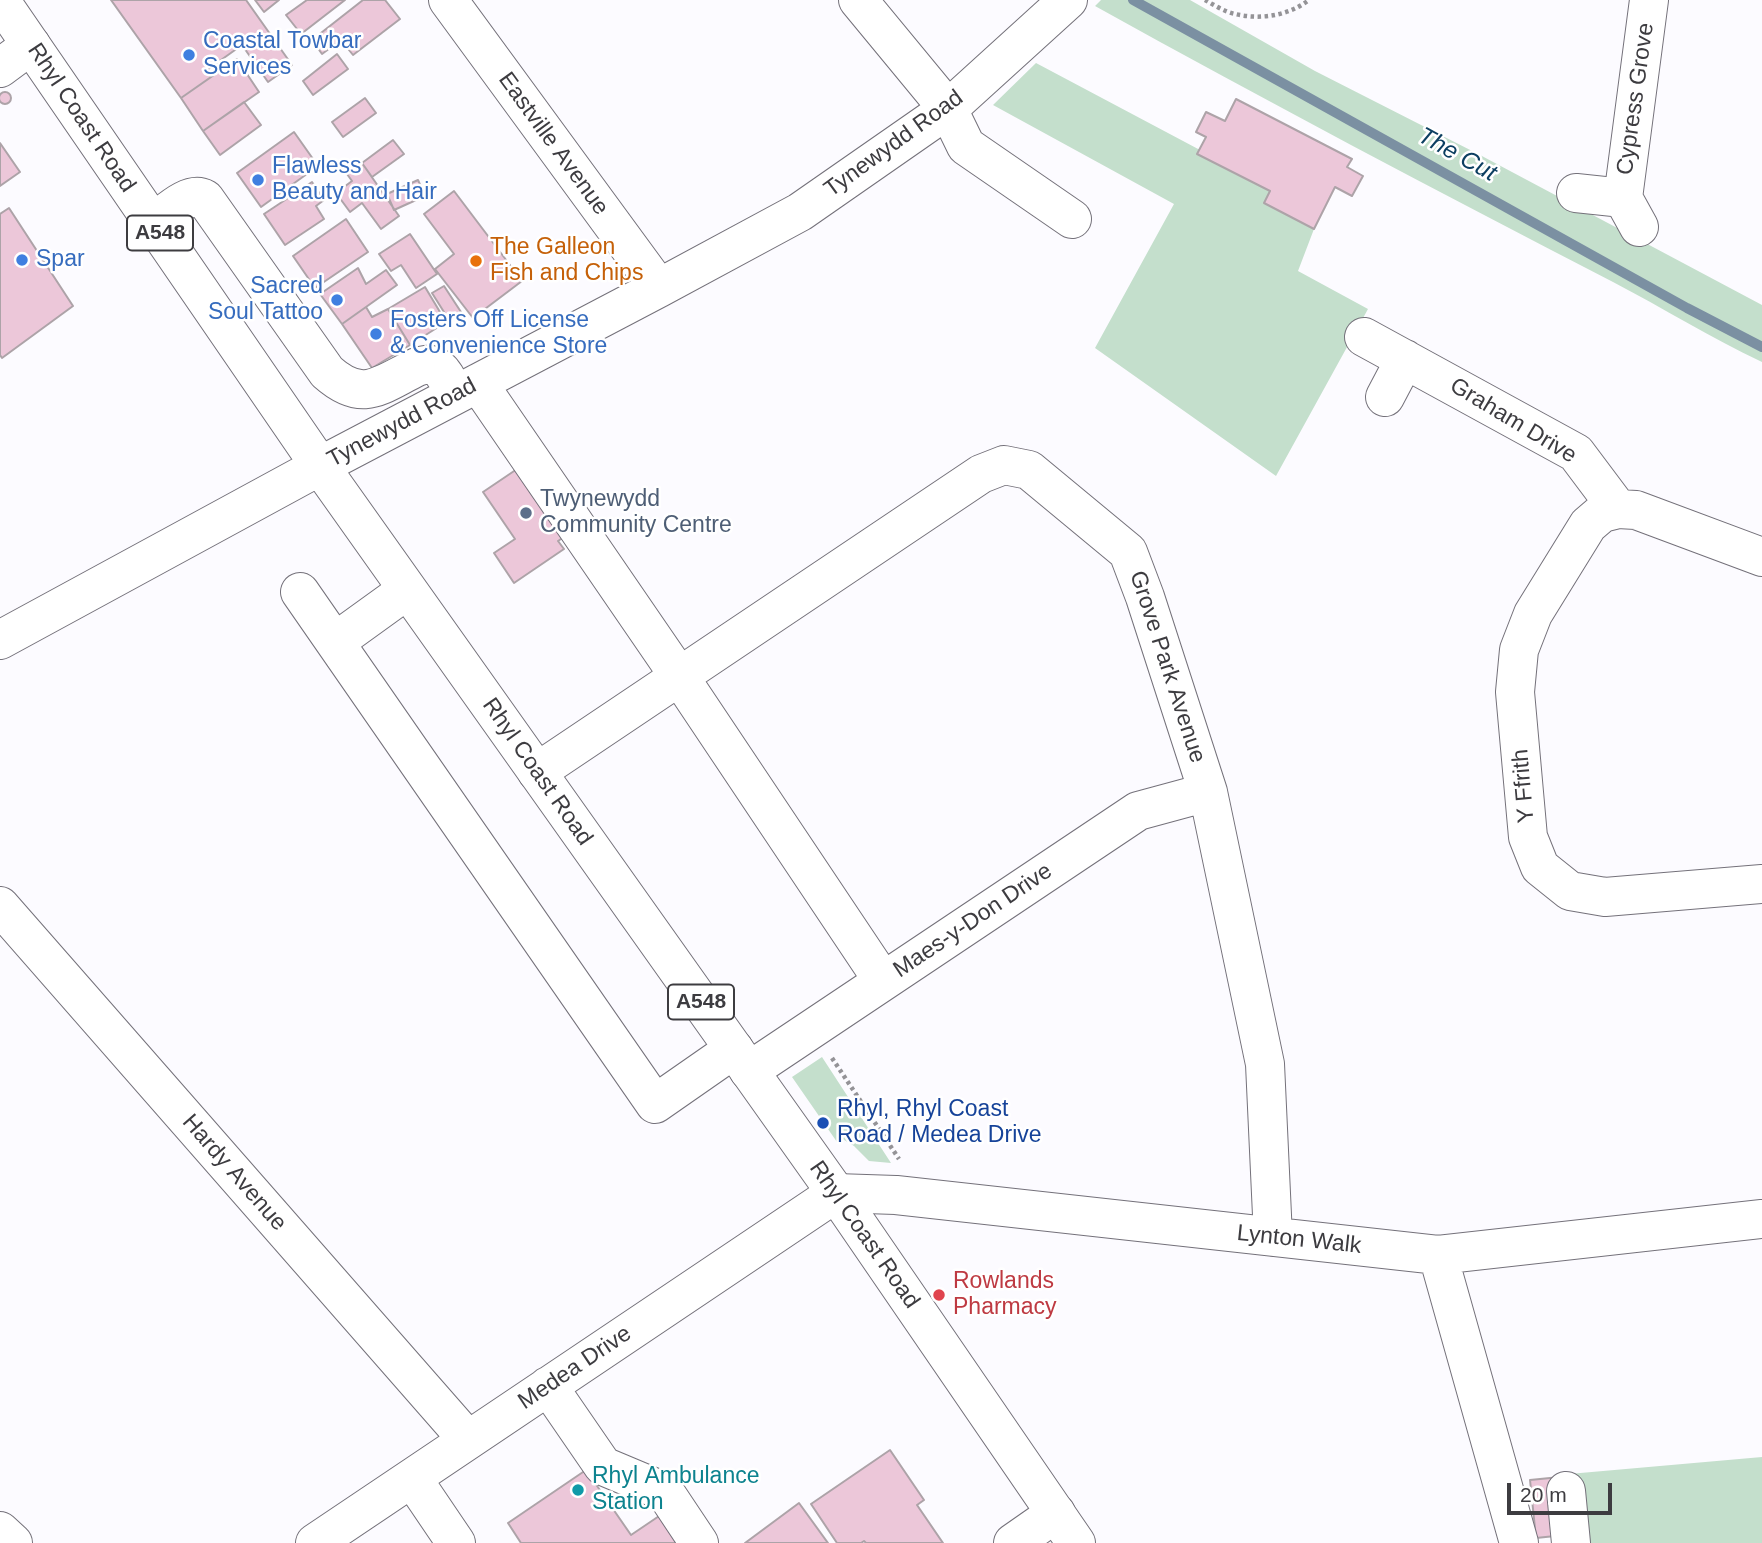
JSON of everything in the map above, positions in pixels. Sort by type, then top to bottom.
[{"type":"street","name":"Rhyl Coast Road","points":[[0,0],[320,466],[836,1193],[1066,1528]]},
{"type":"street","name":"Eastville Avenue","points":[[448,0],[659,288]]},
{"type":"street","points":[[858,0],[948,109],[966,146],[1072,219]]},
{"type":"street","name":"Tynewydd Road","points":[[0,640],[320,466],[800,212],[948,109],[1068,0]]},
{"type":"street","name":"Cypress Grove","points":[[1576,193],[1631,213],[1649,0]]},
{"type":"street","points":[[0,68],[31,45]]},
{"type":"street","points":[[153,223],[189,197],[198,195],[205,199],[327,372],[338,382],[352,389],[370,390],[416,367],[433,364],[466,389],[679,676],[883,981]]},
{"type":"street","name":"Graham Drive","points":[[1364,337],[1576,453],[1618,509]]},
{"type":"street","points":[[1385,397],[1405,359]]},
{"type":"street","name":"Grove Park Avenue","points":[[537,772],[981,474],[1004,465],[1029,470],[1128,551],[1208,792],[1265,1064],[1273,1237]]},
{"type":"street","points":[[1618,509],[1636,510],[1762,557]]},
{"type":"street","name":"Y Ffrith","points":[[1618,509],[1602,513],[1588,525],[1533,614],[1519,650],[1515,692],[1528,837],[1540,867],[1570,891],[1605,897],[1762,884]]},
{"type":"street","points":[[300,592],[335,642],[407,590]]},
{"type":"street","name":"Maes-y-Don Drive","points":[[335,642],[655,1104],[741,1060],[813,1028],[1138,811],[1208,792]]},
{"type":"street","name":"Hardy Avenue","points":[[0,906],[468,1440]]},
{"type":"street","name":"Lynton Walk","points":[[836,1193],[896,1195],[1438,1255],[1762,1219]]},
{"type":"street","name":"Medea Drive","points":[[315,1543],[836,1193]]},
{"type":"street","points":[[1438,1255],[1519,1543]]},
{"type":"street","points":[[548,1386],[603,1466],[665,1493],[699,1543]]},
{"type":"street","points":[[412,1478],[456,1543]]},
{"type":"street","points":[[1566,1491],[1571,1543]]},
{"type":"street","points":[[1013,1543],[1066,1528]]},
{"type":"street","points":[[0,1531],[13,1543]]},
{"type":"path","points":[[1205,0],[1233,14],[1261,17],[1283,13],[1309,0]]},
{"type":"path","points":[[813,1028],[925,1199]]},
{"type":"green space","points":[[1101,0],[1190,0],[1315,71],[1480,155],[1762,305],[1762,362],[1095,6]]},
{"type":"green space","points":[[1036,63],[1200,150],[1197,154],[1270,191],[1264,203],[1314,229],[1298,271],[1368,309],[1276,476],[1095,348],[1174,204],[993,105]]},
{"type":"green space","points":[[822,1057],[891,1163],[869,1161],[841,1138],[837,1142],[792,1077]]},
{"type":"green space","points":[[1762,1457],[1762,1543],[1577,1543],[1569,1474]]},
{"type":"building","name":"Coastal Towbar Services","points":[[111,0],[246,0],[292,65],[268,82],[242,45],[207,70],[211,77],[181,98]]},
{"type":"building","points":[[255,0],[279,0],[264,12]]},
{"type":"building","points":[[307,0],[345,0],[301,34],[286,15]]},
{"type":"building","points":[[363,0],[385,0],[400,19],[353,55],[341,40],[322,54],[312,40]]},
{"type":"building","points":[[337,54],[348,69],[313,95],[303,81]]},
{"type":"building","points":[[237,59],[259,92],[203,131],[181,98]]},
{"type":"building","points":[[0,93],[10,93],[10,103],[0,103]]},
{"type":"building","points":[[365,98],[376,113],[343,137],[332,122]]},
{"type":"building","points":[[1236,99],[1352,159],[1347,167],[1363,176],[1352,196],[1335,187],[1314,229],[1264,203],[1270,191],[1197,154],[1206,137],[1196,132],[1206,112],[1225,121]]},
{"type":"building","points":[[244,102],[261,125],[220,155],[203,131]]},
{"type":"building","points":[[294,132],[318,166],[261,207],[237,173]]},
{"type":"building","points":[[393,140],[404,154],[372,177],[362,163]]},
{"type":"building","points":[[0,143],[20,172],[0,186]]},
{"type":"building","points":[[362,163],[399,216],[381,229],[362,203],[350,212],[336,193],[352,181],[347,174]]},
{"type":"building","points":[[418,180],[425,196],[394,210],[387,194]]},
{"type":"building","points":[[312,182],[324,200],[316,206],[324,219],[285,245],[264,214]]},
{"type":"building","name":"The Galleon Fish and Chips","points":[[454,191],[522,281],[473,318],[435,269],[454,254],[424,214]]},
{"type":"building","name":"Spar","points":[[9,208],[73,306],[2,358],[0,214]]},
{"type":"building","points":[[346,219],[368,252],[315,288],[293,256]]},
{"type":"building","points":[[410,234],[437,274],[416,288],[401,265],[391,271],[379,254]]},
{"type":"building","points":[[358,268],[366,284],[386,270],[397,285],[342,324],[320,294]]},
{"type":"building","points":[[444,286],[461,312],[449,320],[432,293]]},
{"type":"building","points":[[425,287],[446,322],[410,345],[388,309]]},
{"type":"building","name":"Fosters Off License & Convenience Store","points":[[366,307],[372,317],[388,309],[410,345],[372,368],[342,324]]},
{"type":"building","name":"Twynewydd Community Centre","points":[[523,465],[570,533],[558,541],[564,549],[514,583],[494,553],[515,539],[483,492]]},
{"type":"building","points":[[890,1450],[924,1500],[917,1505],[943,1543],[837,1543],[811,1504]]},
{"type":"building","name":"Rhyl Ambulance Station","points":[[586,1470],[631,1535],[668,1510],[691,1543],[521,1543],[508,1523]]},
{"type":"building","points":[[1560,1477],[1565,1535],[1536,1538],[1530,1480]]},
{"type":"building","points":[[799,1503],[828,1543],[745,1543]]},
{"type":"waterway","name":"The Cut","points":[[1133,0],[1762,347]]},
{"type":"place","name":"Coastal Towbar Services","points":[[189,55]]},
{"type":"place","name":"Flawless Beauty and Hair","points":[[258,180]]},
{"type":"place","name":"Spar","points":[[22,260]]},
{"type":"place","name":"The Galleon Fish and Chips","points":[[476,261]]},
{"type":"place","name":"Sacred Soul Tattoo","points":[[337,300]]},
{"type":"place","name":"Fosters Off License & Convenience Store","points":[[376,334]]},
{"type":"place","name":"Twynewydd Community Centre","points":[[526,513]]},
{"type":"place","name":"Rhyl, Rhyl Coast Road / Medea Drive","points":[[823,1123]]},
{"type":"place","name":"Rowlands Pharmacy","points":[[939,1295]]},
{"type":"place","name":"Rhyl Ambulance Station","points":[[578,1490]]}]
